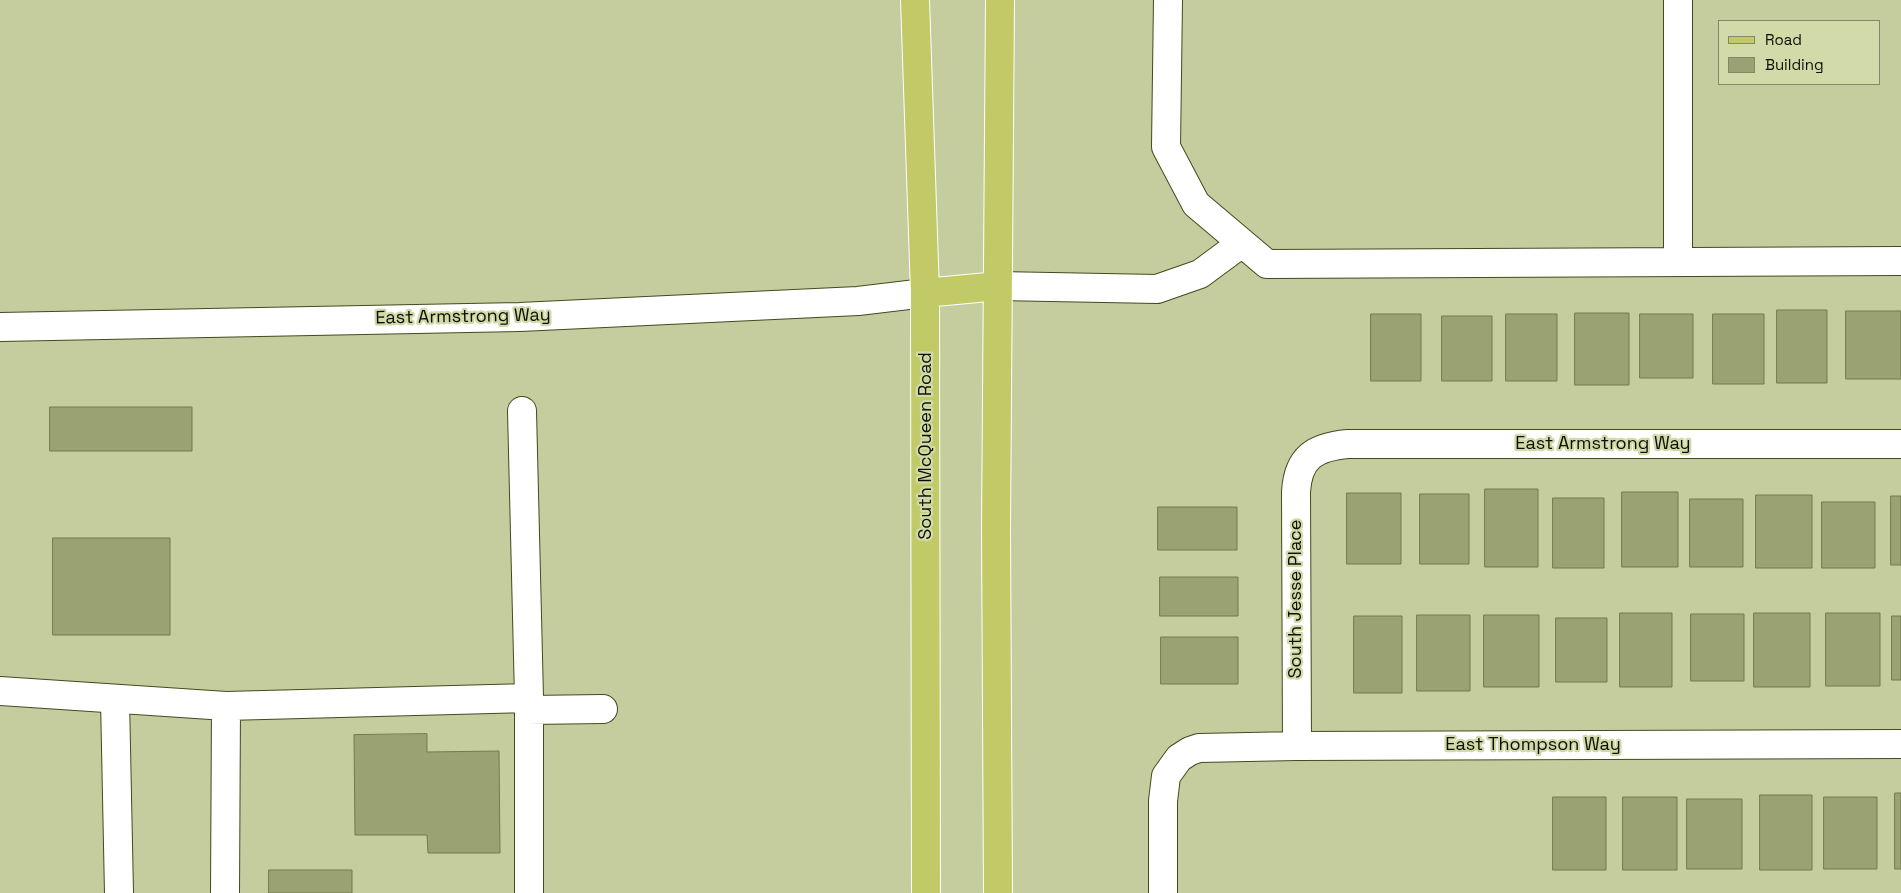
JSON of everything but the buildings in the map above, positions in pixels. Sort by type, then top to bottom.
[{"type":"main road","name":"South McQueen Road","points":[[915,0],[925,293],[926,893]]},
{"type":"main road","points":[[998,893],[996,538],[1000,0]]},
{"type":"main road","points":[[925,293],[998,286]]},
{"type":"street","points":[[1168,0],[1166,147],[1196,204],[1267,264],[1901,261]]},
{"type":"street","points":[[1678,0],[1678,262]]},
{"type":"street","points":[[998,286],[1157,289],[1200,274],[1242,243]]},
{"type":"street","name":"East Armstrong Way","points":[[0,327],[520,317],[858,301],[925,293]]},
{"type":"street","points":[[522,411],[529,704],[529,893]]},
{"type":"street","name":"East Armstrong Way","points":[[1309,457],[1326,446],[1348,444],[1901,444]]},
{"type":"street","name":"South Jesse Place","points":[[1297,746],[1296,492],[1299,471],[1309,457]]},
{"type":"street","points":[[0,691],[226,706],[529,704],[603,709]]},
{"type":"street","points":[[115,699],[119,893]]},
{"type":"street","points":[[225,893],[226,706]]},
{"type":"street","name":"East Thompson Way","points":[[1163,893],[1163,789],[1166,776],[1179,758],[1199,748],[1901,744]]}]
